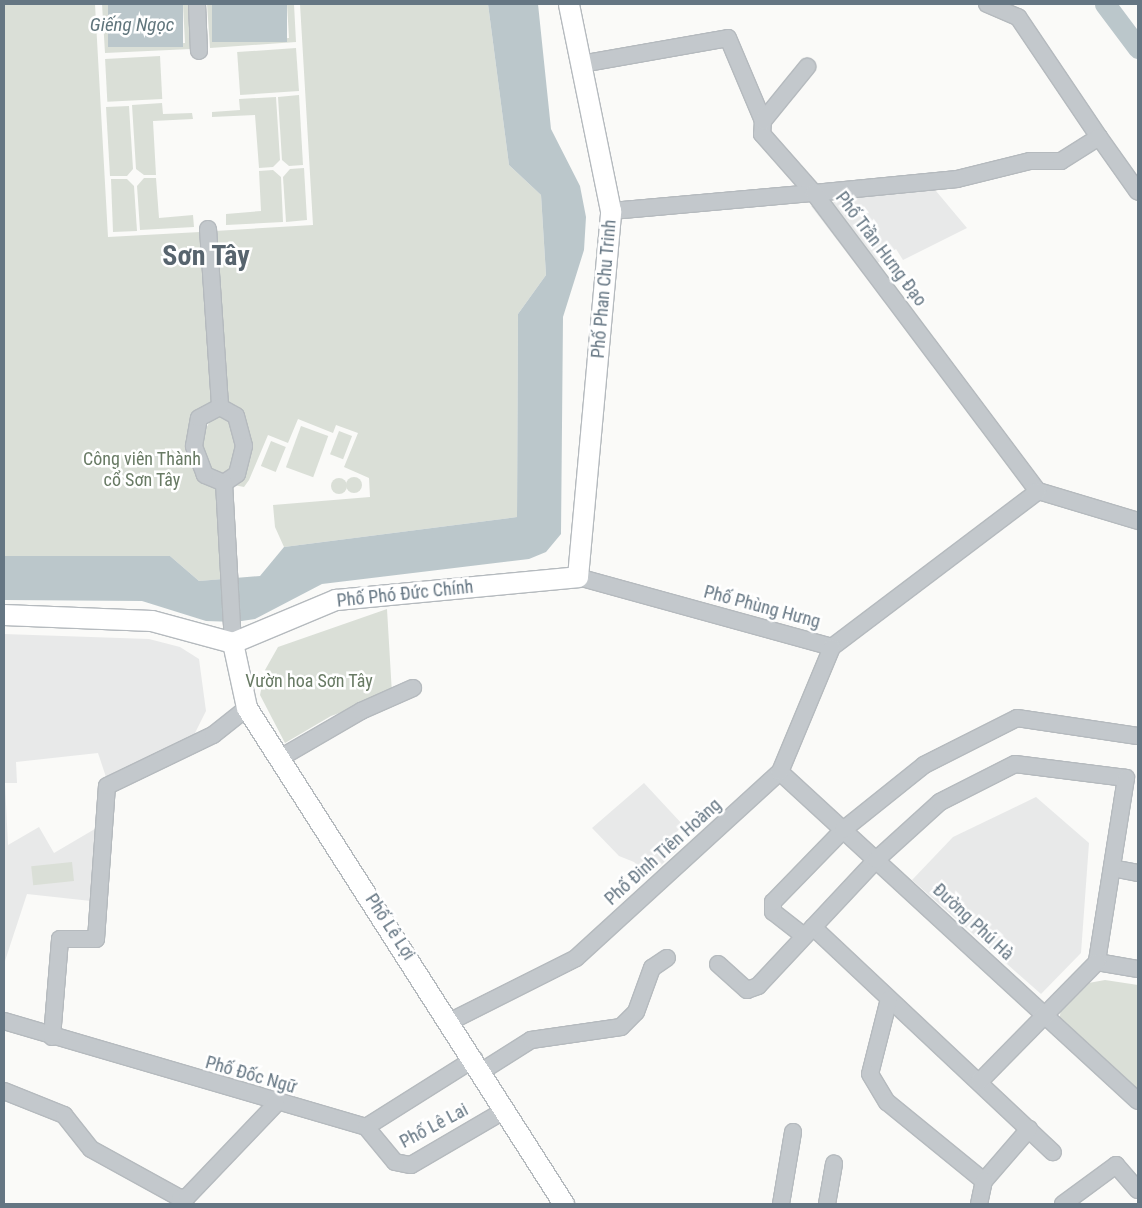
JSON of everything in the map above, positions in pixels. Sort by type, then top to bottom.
[{"type":"main road","name":"Phố Phan Chu Trinh","points":[[568,4],[611,211],[578,577]]},
{"type":"main road","name":"Phố Phó Đức Chính","points":[[233,643],[336,600],[578,577]]},
{"type":"main road","points":[[4,615],[152,622],[233,643]]},
{"type":"main road","name":"Phố Lê Lợi","points":[[233,643],[247,708],[451,1021],[564,1204]]},
{"type":"street","points":[[197,4],[199,51]]},
{"type":"street","points":[[987,4],[1018,17],[1138,192]]},
{"type":"street","points":[[581,64],[728,38],[764,121]]},
{"type":"street","points":[[807,67],[764,121],[762,134],[814,193],[956,179],[1030,161],[1061,161],[1099,137]]},
{"type":"street","name":"Phố Trần Hưng Đạo","points":[[611,211],[814,193],[1038,491]]},
{"type":"street","points":[[208,229],[220,407]]},
{"type":"street","points":[[220,407],[236,416],[244,439],[237,474],[224,483],[210,480],[202,471],[194,446],[199,418],[220,407]]},
{"type":"street","points":[[224,483],[233,643]]},
{"type":"street","points":[[1038,491],[1138,521]]},
{"type":"street","name":"Phố Phùng Hưng","points":[[578,577],[832,647],[1038,491]]},
{"type":"street","name":"Phố Đinh Tiên Hoàng","points":[[451,1021],[576,958],[780,772],[832,647]]},
{"type":"street","points":[[280,758],[361,711],[413,688]]},
{"type":"street","points":[[52,1037],[60,939],[96,939],[107,786],[213,735],[247,708]]},
{"type":"street","points":[[1053,1152],[889,999],[808,932],[773,912],[773,902],[843,830],[905,778],[1002,722],[1017,718],[1138,736]]},
{"type":"street","points":[[718,964],[752,990],[876,860],[940,802],[1015,764],[1132,779],[1112,868],[1097,962],[1043,1014],[978,1082]]},
{"type":"street","name":"Đường Phú Hà","points":[[780,772],[1138,1101]]},
{"type":"street","points":[[1112,868],[1138,873]]},
{"type":"street","points":[[366,1127],[478,1065],[532,1040],[621,1027],[636,1012],[652,968],[667,958]]},
{"type":"street","points":[[1097,962],[1138,969]]},
{"type":"street","points":[[889,999],[870,1074],[875,1089],[984,1181]]},
{"type":"street","name":"Phố Đốc Ngữ","points":[[4,1021],[276,1104],[366,1127]]},
{"type":"street","points":[[4,1091],[64,1115],[91,1149],[162,1192],[187,1197],[276,1104]]},
{"type":"street","name":"Phố Lê Lai","points":[[366,1127],[402,1166],[505,1110]]},
{"type":"street","points":[[979,1204],[984,1181],[1029,1130]]},
{"type":"street","points":[[781,1204],[793,1132]]},
{"type":"street","points":[[827,1204],[834,1164]]},
{"type":"street","points":[[1062,1204],[1116,1165],[1138,1190]]},
{"type":"shaded area","points":[[931,185],[967,228],[903,260],[896,249],[863,274],[811,206]]},
{"type":"shaded area","points":[[4,634],[149,639],[180,647],[199,659],[206,711],[193,737],[107,780],[98,753],[16,762],[17,783],[5,783],[8,845],[39,827],[54,853],[105,823],[100,902],[27,894],[4,964]]},
{"type":"shaded area","points":[[644,783],[683,825],[672,837],[682,846],[649,876],[634,862],[619,856],[592,828]]},
{"type":"shaded area","points":[[1036,797],[1089,843],[1081,953],[1041,994],[912,880],[953,837]]},
{"type":"green space","name":"Công viên Thành cổ Sơn Tây","points":[[4,4],[95,4],[108,237],[200,232],[212,405],[190,433],[221,488],[224,579],[199,581],[170,556],[4,556]]},
{"type":"green space","points":[[102,4],[108,4],[111,47],[185,43],[183,4],[188,4],[191,49],[105,53]]},
{"type":"green space","points":[[207,4],[212,4],[215,42],[289,38],[287,4],[294,4],[296,42],[210,48]]},
{"type":"green space","points":[[300,4],[488,4],[509,165],[541,195],[546,275],[518,314],[517,517],[284,547],[275,527],[273,505],[370,497],[369,478],[344,467],[358,433],[336,425],[333,433],[298,419],[288,443],[268,435],[249,480],[244,487],[234,485],[244,464],[226,404],[215,231],[313,225]]},
{"type":"green space","points":[[296,48],[299,91],[240,95],[237,52]]},
{"type":"green space","points":[[160,56],[162,99],[107,102],[105,59]]},
{"type":"green space","points":[[299,95],[303,165],[289,166],[282,160],[278,97]]},
{"type":"green space","points":[[276,97],[280,160],[273,167],[259,168],[255,115],[212,117],[212,112],[240,110],[239,99]]},
{"type":"green space","points":[[162,103],[163,114],[192,113],[193,119],[153,121],[156,175],[144,175],[136,169],[132,105]]},
{"type":"green space","points":[[129,106],[133,169],[127,176],[110,176],[106,107]]},
{"type":"green space","points":[[304,168],[307,220],[286,222],[283,177],[290,169]]},
{"type":"green space","points":[[273,170],[281,177],[283,222],[226,225],[226,214],[261,211],[259,171]]},
{"type":"green space","points":[[144,178],[156,178],[159,218],[193,215],[194,227],[140,230],[137,186]]},
{"type":"green space","points":[[111,179],[127,179],[134,186],[137,231],[113,232]]},
{"type":"green space","points":[[215,413],[231,418],[239,448],[229,474],[213,477],[199,440]]},
{"type":"green space","points":[[301,426],[328,436],[313,477],[286,467]]},
{"type":"green space","points":[[339,431],[352,436],[343,459],[330,454]]},
{"type":"green space","points":[[271,441],[286,447],[276,472],[261,466]]},
{"type":"green space","points":[[354,477],[362,485],[354,493],[346,485]]},
{"type":"green space","points":[[339,478],[347,486],[339,494],[331,486]]},
{"type":"green space","name":"Vườn hoa Sơn Tây","points":[[387,609],[392,694],[331,716],[285,743],[260,695],[265,670],[278,647]]},
{"type":"green space","points":[[72,862],[74,881],[33,885],[31,866]]},
{"type":"green space","points":[[1105,980],[1138,985],[1138,1091],[1059,1023],[1061,1008],[1083,984]]},
{"type":"water","name":"Giếng Ngọc","points":[[108,4],[183,4],[183,47],[108,47]]},
{"type":"water","name":"Giếng Ngọc","points":[[212,4],[287,4],[287,42],[212,42]]},
{"type":"water","points":[[488,4],[538,4],[551,129],[580,186],[586,217],[584,250],[563,317],[561,534],[546,552],[529,559],[322,584],[255,619],[235,622],[206,621],[142,601],[4,600],[4,556],[170,556],[199,581],[260,576],[284,547],[517,517],[518,314],[546,275],[541,195],[509,165]]},
{"type":"waterway","points":[[1105,4],[1138,48]]},
{"type":"district","name":"Sơn Tây","points":[[206,256]]}]
